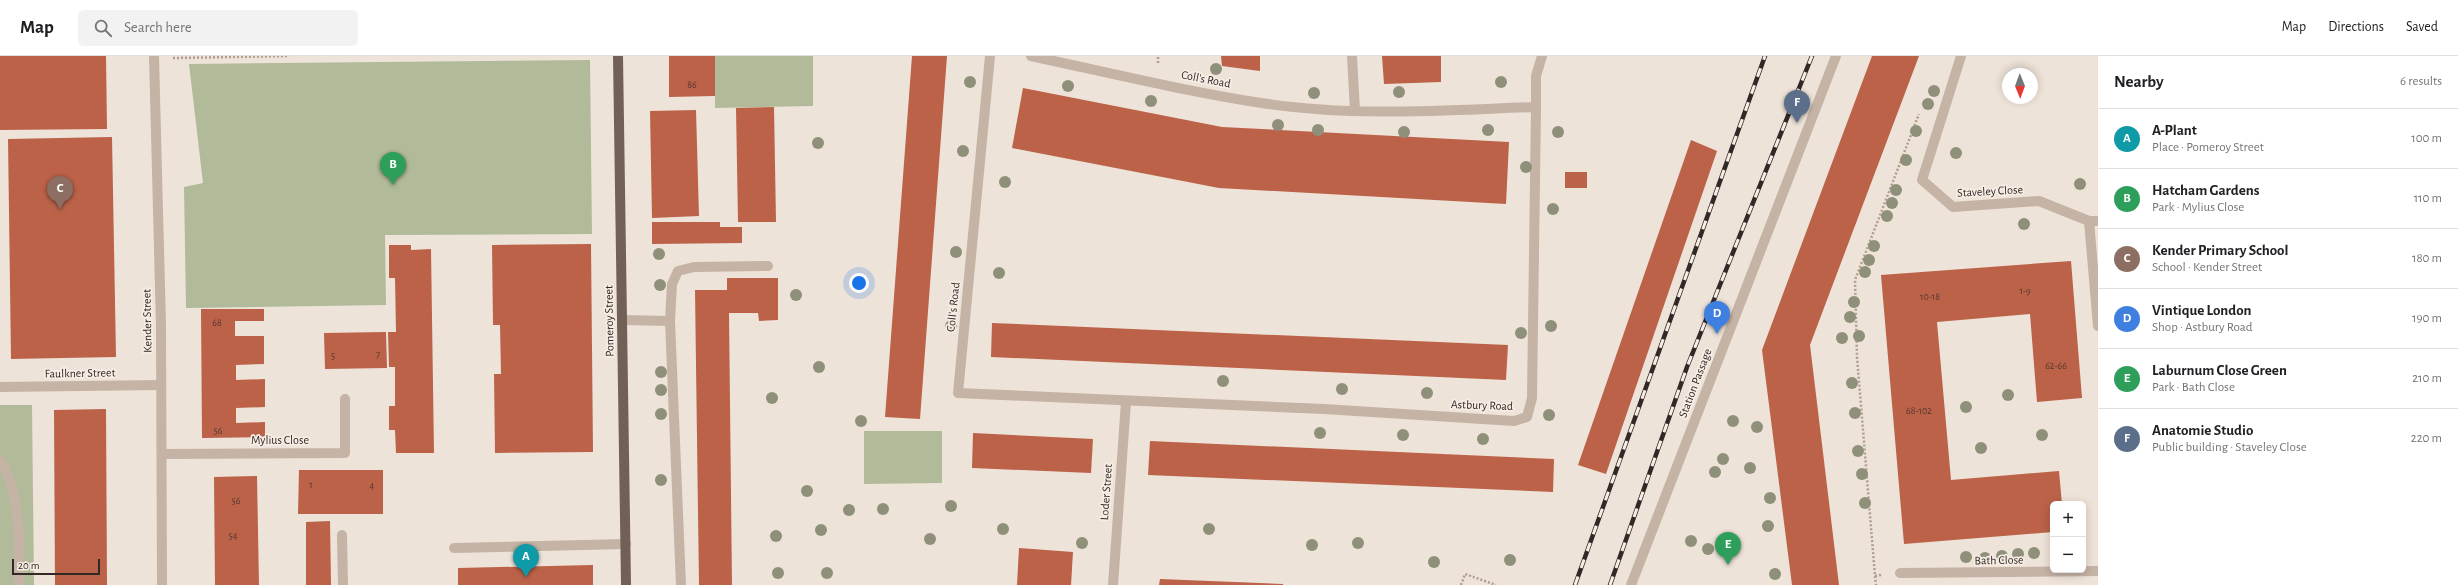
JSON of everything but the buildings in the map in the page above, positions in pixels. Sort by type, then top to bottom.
[{"type":"main road","name":"Pomeroy Street","points":[[618,56],[626,585]]},
{"type":"street","name":"Kender Street","points":[[154,56],[161,385],[162,585]]},
{"type":"street","name":"Coll's Road","points":[[990,56],[958,393],[1126,402]]},
{"type":"street","name":"Coll's Road","points":[[1031,56],[1158,84],[1269,104],[1354,111]]},
{"type":"street","points":[[1352,56],[1354,111],[1419,112],[1536,107]]},
{"type":"street","name":"Astbury Road","points":[[1126,402],[1324,410],[1514,421],[1527,417],[1532,398],[1536,76],[1542,56]]},
{"type":"street","name":"Station Passage","points":[[1631,585],[1836,56]]},
{"type":"street","name":"Staveley Close","points":[[1960,56],[1922,180],[1953,207],[2039,202],[2093,221]]},
{"type":"street","points":[[2093,221],[2098,326]]},
{"type":"street","points":[[681,585],[670,321],[672,284],[678,271],[694,267],[768,266]]},
{"type":"street","points":[[622,320],[670,321]]},
{"type":"street","name":"Faulkner Street","points":[[0,387],[161,385]]},
{"type":"street","name":"Mylius Close","points":[[162,454],[345,453],[344,399]]},
{"type":"street","name":"Loder Street","points":[[1113,585],[1126,402]]},
{"type":"street","points":[[0,460],[6,470],[20,530],[18,585]]},
{"type":"street","points":[[342,535],[343,585]]},
{"type":"street","points":[[454,548],[626,544]]},
{"type":"street","name":"Bath Close","points":[[1900,573],[2098,571]]},
{"type":"path","points":[[183,58],[289,56]]},
{"type":"path","points":[[1876,585],[1857,357],[1856,280],[1922,107]]},
{"type":"path","points":[[1875,576],[1900,573]]},
{"type":"path","points":[[1461,585],[1465,574],[1496,585]]},
{"type":"green space","points":[[715,56],[813,56],[813,106],[715,108]]},
{"type":"green space","points":[[590,60],[592,234],[385,235],[386,305],[186,308],[184,187],[203,183],[189,64]]},
{"type":"green space","points":[[0,405],[32,405],[34,585],[0,585]]},
{"type":"green space","points":[[864,431],[942,431],[942,483],[864,484]]},
{"type":"railway","points":[[1575,585],[1765,56]]},
{"type":"railway","points":[[1610,585],[1687,367],[1812,56]]},
{"type":"place","name":"Anatomie Studio","points":[[1797,123]]},
{"type":"place","name":"Hatcham Gardens","points":[[393,185]]},
{"type":"place","name":"Kender Primary School","points":[[60,209]]},
{"type":"place","name":"Vintique London","points":[[1717,334]]},
{"type":"place","name":"Laburnum Close Green","points":[[1728,565]]},
{"type":"place","name":"A-Plant","points":[[526,577]]}]
